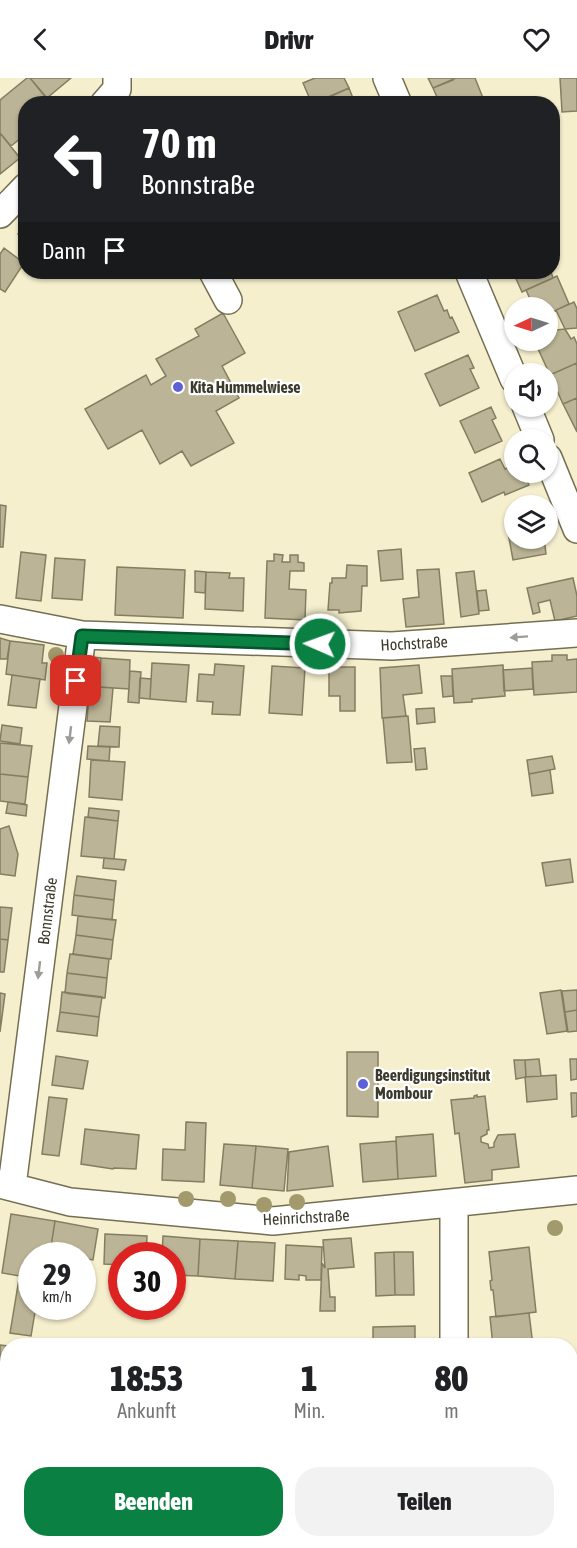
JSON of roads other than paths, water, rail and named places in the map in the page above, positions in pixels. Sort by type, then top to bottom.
[{"type":"street","points":[[387,78],[395,96]]},
{"type":"street","points":[[0,214],[18,195]]},
{"type":"street","points":[[217,279],[228,300]]},
{"type":"street","points":[[472,279],[507,363]]},
{"type":"street","points":[[558,482],[577,529]]},
{"type":"street","name":"Hochstraße","points":[[0,619],[82,636],[392,646],[577,633]]},
{"type":"street","name":"Bonnstraße","points":[[6,1185],[82,636]]},
{"type":"street","name":"Heinrichstraße","points":[[6,1185],[70,1202],[273,1221],[577,1190]]},
{"type":"street","points":[[453,1204],[454,1338]]},
{"type":"place","name":"Kita Hummelwiese","points":[[178,387]]},
{"type":"place","name":"Beerdigungsinstitut Mombour","points":[[363,1084]]}]
